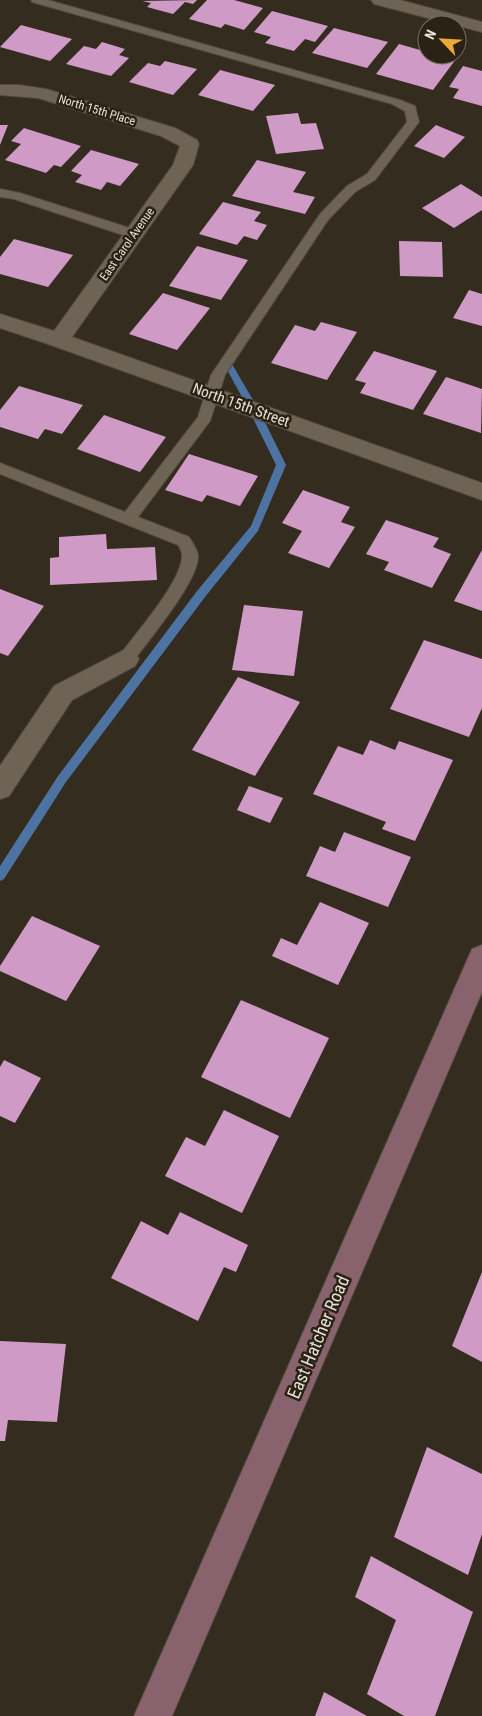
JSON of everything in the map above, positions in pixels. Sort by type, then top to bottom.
[{"type":"street","points":[[380,0],[482,27]]},
{"type":"street","name":"North 15th Place","points":[[0,90],[40,93],[168,132],[190,144]]},
{"type":"street","name":"East Carol Avenue","points":[[59,340],[183,165],[190,144]]},
{"type":"street","name":"North 15th Street","points":[[0,321],[59,340],[482,492]]},
{"type":"street","points":[[0,788],[63,694],[126,659]]},
{"type":"street","name":"East Hatcher Road","points":[[153,1716],[478,977]]},
{"type":"lane","points":[[36,0],[396,102],[412,109],[413,122],[371,177],[351,189],[324,217],[218,375],[205,418],[128,519]]},
{"type":"lane","points":[[0,194],[16,196],[134,234]]},
{"type":"lane","points":[[2,473],[184,541],[190,556],[185,575],[162,611],[126,659]]},
{"type":"building","points":[[197,0],[193,4],[185,2],[173,14],[147,7],[151,3],[142,1]]},
{"type":"building","points":[[207,0],[234,0],[263,8],[244,30],[225,24],[221,28],[189,19]]},
{"type":"building","points":[[272,11],[328,26],[315,42],[305,39],[294,51],[265,43],[271,37],[254,32]]},
{"type":"building","points":[[21,25],[72,39],[50,61],[0,47]]},
{"type":"building","points":[[334,28],[388,42],[367,68],[312,53]]},
{"type":"building","points":[[102,42],[125,49],[119,55],[129,58],[111,76],[66,64],[84,46],[96,49]]},
{"type":"building","points":[[399,44],[417,49],[417,65],[452,65],[433,90],[376,74]]},
{"type":"building","points":[[165,61],[197,69],[173,95],[129,82],[148,63],[160,66]]},
{"type":"building","points":[[463,66],[482,71],[482,106],[453,98],[459,89],[449,87]]},
{"type":"building","points":[[220,70],[275,85],[253,111],[198,95]]},
{"type":"building","points":[[298,113],[301,124],[316,123],[324,149],[276,154],[266,116]]},
{"type":"building","points":[[0,125],[8,125],[0,145]]},
{"type":"building","points":[[436,125],[465,137],[444,158],[414,146]]},
{"type":"building","points":[[24,128],[81,146],[61,167],[54,165],[46,173],[5,160],[21,144],[11,141]]},
{"type":"building","points":[[91,150],[139,164],[120,186],[107,182],[101,190],[75,182],[82,175],[71,171]]},
{"type":"building","points":[[257,160],[306,172],[293,192],[315,197],[305,214],[232,196]]},
{"type":"building","points":[[461,184],[482,197],[482,210],[454,228],[422,208]]},
{"type":"building","points":[[223,202],[261,212],[254,221],[267,225],[257,240],[244,236],[237,245],[199,234]]},
{"type":"building","points":[[14,239],[73,255],[48,287],[0,274],[0,257]]},
{"type":"building","points":[[399,241],[442,242],[443,277],[400,276]]},
{"type":"building","points":[[197,246],[248,260],[221,300],[169,286]]},
{"type":"building","points":[[469,290],[482,294],[482,326],[453,318]]},
{"type":"building","points":[[163,293],[210,308],[177,350],[129,334]]},
{"type":"building","points":[[321,322],[357,332],[327,380],[271,363],[295,325],[315,331]]},
{"type":"building","points":[[374,351],[437,371],[413,410],[360,393],[366,383],[355,380]]},
{"type":"building","points":[[446,377],[482,389],[481,433],[423,414]]},
{"type":"building","points":[[19,386],[83,405],[62,434],[45,429],[38,439],[0,427],[0,410]]},
{"type":"building","points":[[104,415],[166,437],[140,472],[77,449]]},
{"type":"building","points":[[189,454],[258,476],[240,506],[207,495],[202,502],[165,490]]},
{"type":"building","points":[[303,490],[350,507],[341,522],[355,527],[329,568],[288,553],[302,531],[282,523]]},
{"type":"building","points":[[386,520],[439,538],[433,547],[451,554],[432,588],[384,570],[389,562],[366,554]]},
{"type":"building","points":[[106,534],[107,549],[155,547],[157,580],[50,585],[50,558],[59,557],[59,537]]},
{"type":"building","points":[[482,550],[482,611],[454,601]]},
{"type":"building","points":[[0,589],[44,606],[8,656],[0,653]]},
{"type":"building","points":[[244,605],[303,611],[294,676],[232,670]]},
{"type":"building","points":[[424,640],[482,659],[482,708],[469,737],[390,709]]},
{"type":"building","points":[[238,677],[300,702],[255,776],[192,750]]},
{"type":"building","points":[[370,740],[395,750],[399,741],[453,760],[415,841],[382,829],[386,822],[313,794],[338,746],[363,755]]},
{"type":"building","points":[[249,786],[283,798],[270,823],[237,810]]},
{"type":"building","points":[[344,832],[411,857],[388,907],[306,876],[320,846],[335,852]]},
{"type":"building","points":[[320,902],[369,923],[338,985],[272,956],[281,938],[297,945]]},
{"type":"building","points":[[32,916],[100,946],[66,1001],[0,971],[0,966]]},
{"type":"building","points":[[241,1000],[329,1038],[290,1118],[201,1077]]},
{"type":"building","points":[[4,1060],[41,1078],[15,1123],[0,1116],[0,1067]]},
{"type":"building","points":[[224,1110],[279,1136],[242,1213],[165,1176],[186,1137],[205,1146]]},
{"type":"building","points":[[180,1212],[248,1245],[236,1272],[224,1267],[198,1321],[111,1278],[141,1221],[168,1235]]},
{"type":"building","points":[[482,1272],[482,1362],[452,1346]]},
{"type":"building","points":[[0,1341],[66,1344],[57,1422],[8,1420],[5,1441],[0,1441]]},
{"type":"building","points":[[427,1447],[482,1474],[482,1534],[468,1575],[394,1537]]},
{"type":"building","points":[[371,1556],[473,1612],[435,1716],[404,1716],[367,1694],[396,1620],[355,1597]]},
{"type":"building","points":[[324,1692],[367,1716],[315,1716]]},
{"type":"waterway","points":[[0,876],[62,779],[201,594],[255,528],[281,465],[254,410],[229,366]]}]
